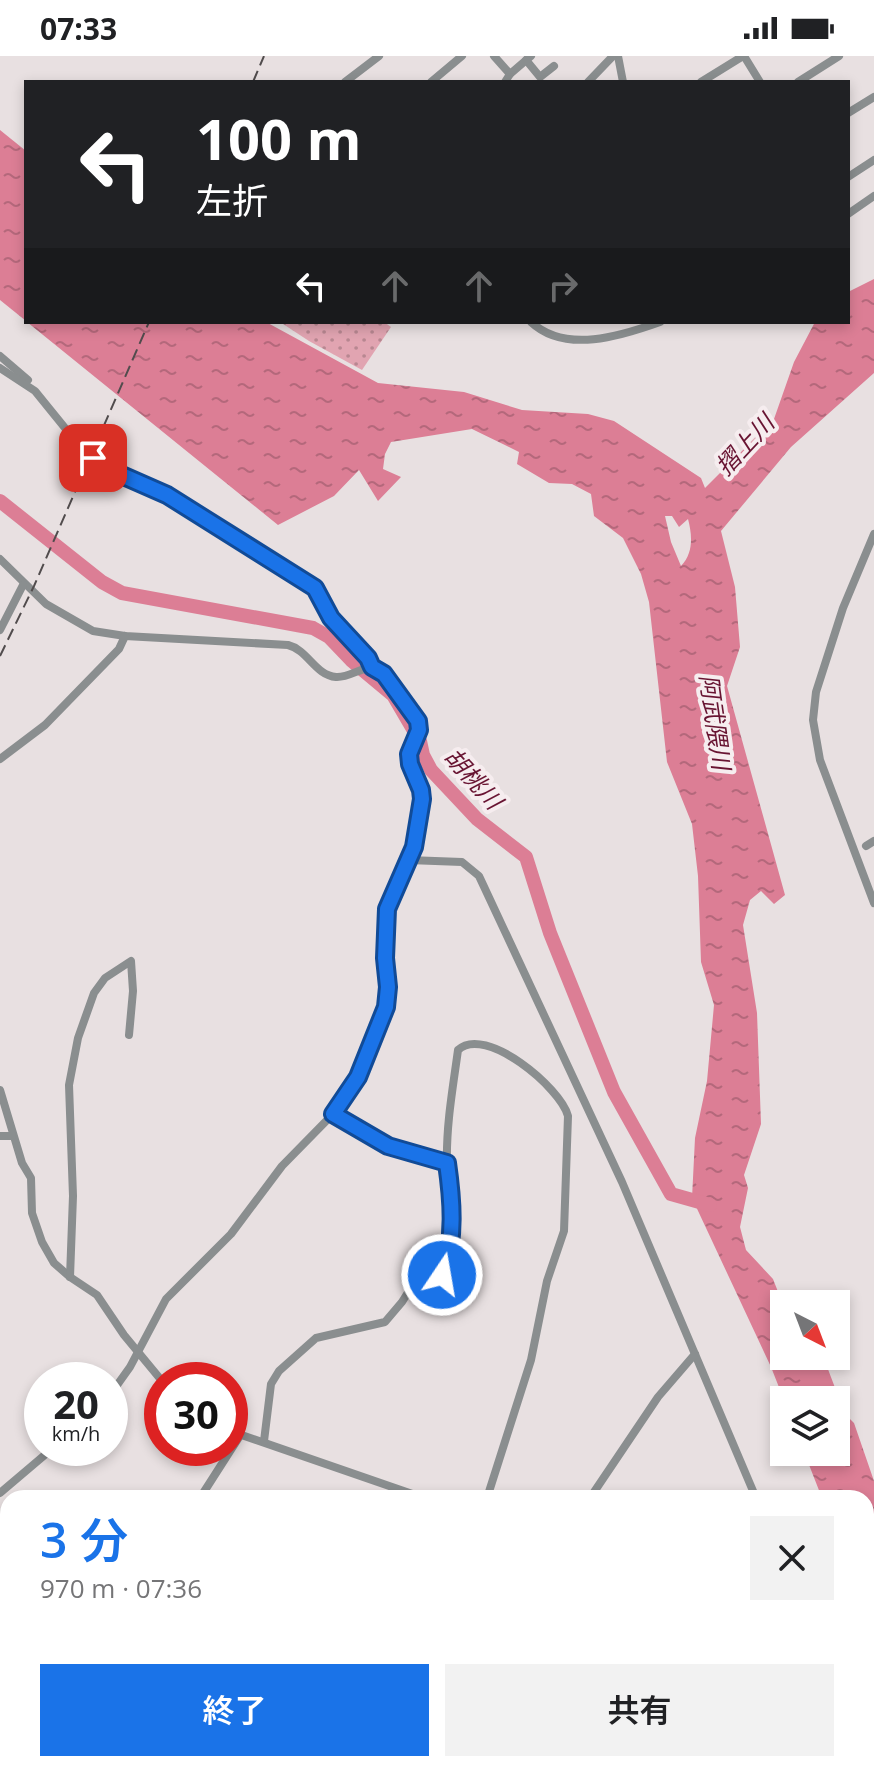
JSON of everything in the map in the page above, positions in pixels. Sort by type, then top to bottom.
[{"type":"street","points":[[360,77],[377,56]]},
{"type":"street","points":[[433,80],[462,56]]},
{"type":"street","points":[[494,56],[507,78],[525,59],[540,77],[554,66]]},
{"type":"street","points":[[590,80],[615,56],[622,80]]},
{"type":"street","points":[[704,80],[744,56],[759,80]]},
{"type":"street","points":[[801,80],[839,56]]},
{"type":"street","points":[[850,112],[874,97]]},
{"type":"street","points":[[850,176],[874,160]]},
{"type":"street","points":[[850,213],[874,196]]},
{"type":"street","points":[[533,324],[555,335],[589,340],[632,332],[654,324]]},
{"type":"street","points":[[0,356],[27,380],[78,444],[101,466],[167,495],[315,588],[322,597],[326,612],[368,658],[368,668]]},
{"type":"street","points":[[0,368],[35,391]]},
{"type":"street","points":[[874,534],[843,608],[816,692],[813,720],[820,760],[874,903]]},
{"type":"street","points":[[0,559],[23,585],[46,604],[85,628],[125,636],[288,645],[301,650],[327,675],[339,677],[368,668],[384,674],[420,725],[409,754],[422,794],[417,836],[387,909],[385,958],[388,995],[382,1020],[358,1077],[333,1114],[282,1166],[231,1234],[166,1299],[128,1367]]},
{"type":"street","points":[[0,630],[23,585]]},
{"type":"street","points":[[0,759],[45,725],[119,649],[125,636]]},
{"type":"street","points":[[408,860],[462,862],[479,876],[622,1182],[753,1490]]},
{"type":"street","points":[[70,1277],[73,1196],[69,1085],[78,1038],[94,993],[105,978],[131,961],[133,991],[129,1035]]},
{"type":"street","points":[[264,1441],[272,1380],[290,1360],[322,1335],[385,1322],[417,1278],[442,1275],[450,1235],[451,1193],[447,1163],[458,1050],[463,1045],[482,1043],[498,1049],[542,1080],[567,1111],[564,1231],[547,1281],[531,1360],[490,1490]]},
{"type":"street","points":[[0,1090],[12,1136],[31,1178],[32,1213],[42,1242],[54,1263],[97,1295],[146,1362]]},
{"type":"street","points":[[333,1114],[388,1146],[447,1163]]},
{"type":"street","points":[[0,1136],[12,1136]]},
{"type":"street","points":[[595,1490],[658,1397],[695,1354]]},
{"type":"street","points":[[248,1436],[402,1490]]},
{"type":"street","points":[[4,1490],[32,1466]]},
{"type":"street","points":[[207,1490],[222,1466]]},
{"type":"shaded area","points":[[283,324],[387,324],[391,327],[362,370]]},
{"type":"water","points":[[0,130],[24,149],[24,319],[0,300]]},
{"type":"water","name":"阿武隈川","points":[[874,279],[874,373],[791,447],[721,531],[735,587],[740,647],[727,686],[785,895],[774,904],[761,891],[750,900],[743,925],[757,1013],[761,1124],[744,1175],[748,1188],[740,1227],[746,1250],[773,1279],[777,1290],[770,1290],[770,1365],[692,1198],[695,1138],[707,1081],[714,1005],[701,962],[698,876],[692,824],[667,762],[649,602],[641,574],[623,538],[594,516],[591,494],[572,484],[549,483],[517,464],[519,452],[472,429],[391,442],[383,469],[401,477],[378,501],[359,470],[334,496],[278,525],[29,324],[270,324],[378,383],[464,392],[522,410],[588,414],[614,421],[701,478],[705,488],[774,419],[794,362],[814,324],[850,324],[850,291]],"holes":[[[665,516],[672,516],[679,527],[688,519],[690,549],[681,566]]]},
{"type":"water","points":[[772,1370],[828,1370],[834,1386],[778,1386]]},
{"type":"water","points":[[850,1419],[854,1423],[874,1481],[874,1490],[819,1490],[809,1466],[850,1466]]},
{"type":"waterway","name":"胡桃川","points":[[0,501],[102,582],[122,593],[313,628],[329,637],[393,695],[420,741],[431,770],[477,819],[526,857],[550,933],[614,1092],[671,1194],[710,1205]]},
{"type":"railway","points":[[254,80],[264,56]]},
{"type":"railway","points":[[0,656],[34,586],[148,324]]},
{"type":"route","points":[[93,458],[101,466],[167,495],[315,588],[322,597],[326,612],[368,658],[372,667],[384,674],[420,725],[409,754],[422,799],[414,847],[387,909],[386,1007],[358,1077],[333,1114],[388,1146],[447,1163],[451,1193],[450,1235],[442,1275]]},
{"type":"water label","name":"摺上川","points":[[744,444]]}]
